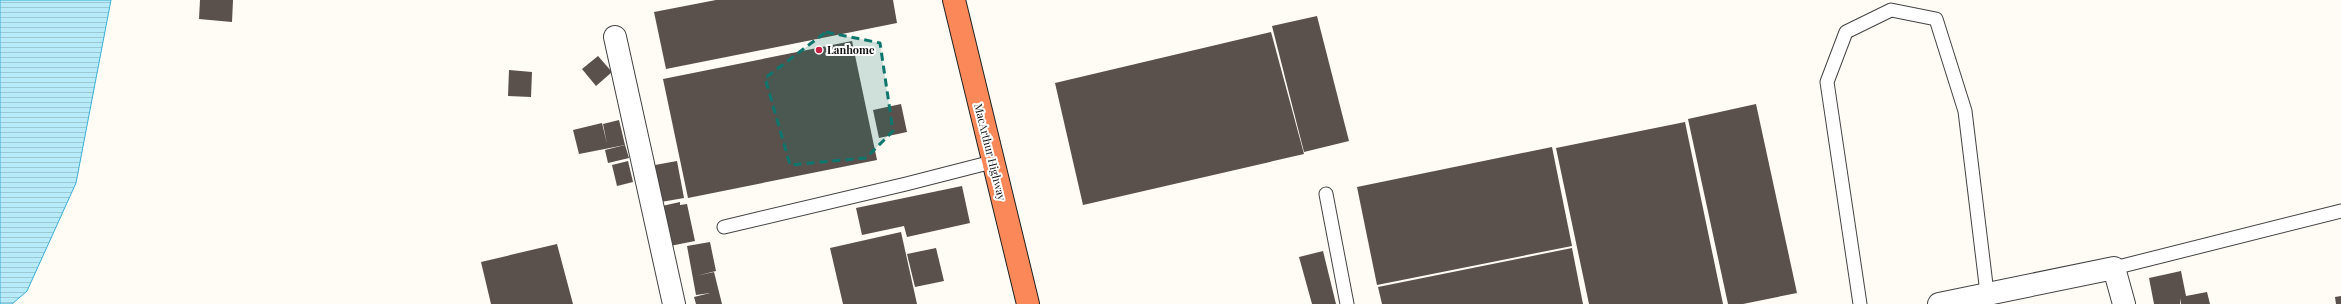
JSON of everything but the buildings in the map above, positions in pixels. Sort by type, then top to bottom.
[{"type":"highway","name":"MacArthur Highway","points":[[954,0],[992,162],[1028,304]]},
{"type":"street","points":[[615,37],[674,304]]},
{"type":"street","points":[[1939,304],[2114,268],[2124,304]]},
{"type":"lane","points":[[1860,304],[1827,82],[1846,32],[1891,10],[1936,19],[1965,111],[1987,293]]},
{"type":"lane","points":[[724,227],[992,162]]},
{"type":"lane","points":[[1326,194],[1347,304]]},
{"type":"lane","points":[[2114,268],[2341,210]]},
{"type":"highlighted area","points":[[826,32],[880,43],[893,131],[866,158],[790,165],[765,78]]},
{"type":"water","points":[[0,0],[111,0],[76,183],[27,291],[12,304],[0,304]]},
{"type":"place","name":"Lanhome","points":[[819,50]]}]
